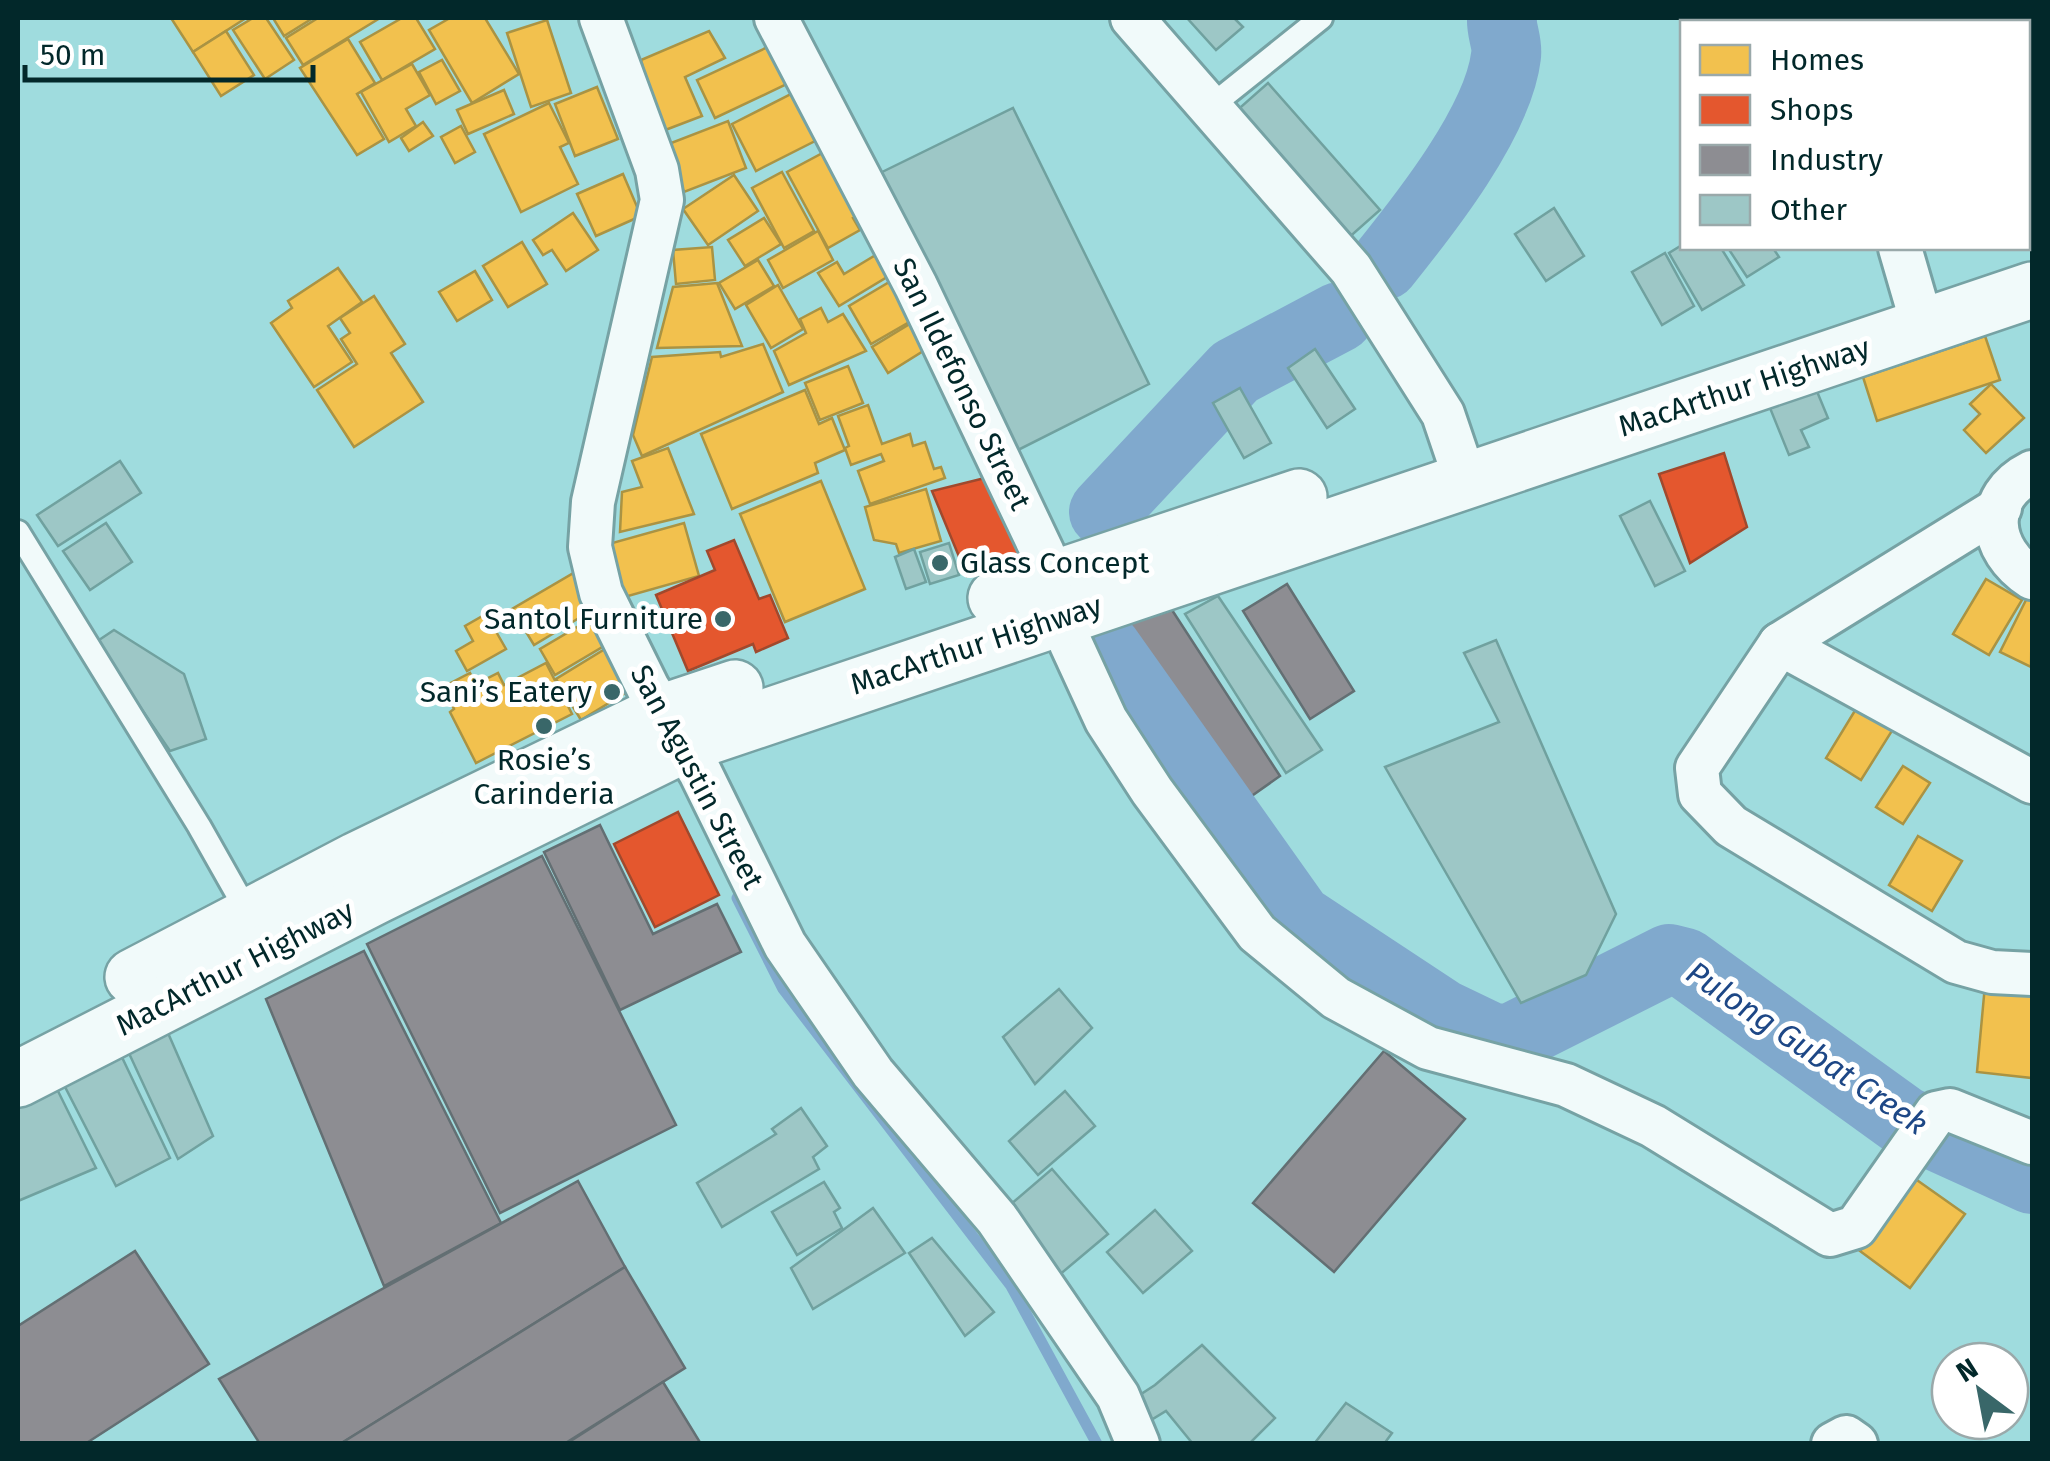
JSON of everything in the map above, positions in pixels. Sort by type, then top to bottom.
[{"type":"highway","name":"MacArthur Highway","points":[[18,1038],[258,934],[673,728],[1460,462],[1912,290],[2032,254]]},
{"type":"highway","name":"MacArthur Highway","points":[[1912,290],[2032,290]]},
{"type":"highway","name":"MacArthur Highway","points":[[18,1079],[258,934]]},
{"type":"street","name":"San Agustin Street","points":[[601,18],[656,170],[662,200],[592,502],[590,548],[602,592],[700,772],[786,946],[873,1073],[998,1219],[1118,1396],[1138,1444]]},
{"type":"street","name":"San Ildefonso Street","points":[[776,18],[916,286],[1044,553],[1071,644],[1106,720],[1152,792],[1257,933],[1336,998],[1428,1048],[1566,1086],[1653,1126],[1830,1235],[1856,1227],[1936,1112],[1950,1110],[2032,1142]]},
{"type":"street","points":[[1132,18],[1351,269],[1443,414],[1460,462]]},
{"type":"street","points":[[2032,472],[2008,490],[2000,508],[1999,540],[2008,559],[2032,578]]},
{"type":"street","points":[[2000,508],[1780,644],[1698,768],[1700,794],[1731,826],[1956,962],[1992,972],[2032,974]]},
{"type":"street","points":[[1780,644],[2032,782]]},
{"type":"street","points":[[1834,1444],[1846,1437],[1856,1444]]},
{"type":"lane","points":[[1210,107],[1321,18]]},
{"type":"lane","points":[[18,532],[182,797],[258,934]]},
{"type":"building: Homes","points":[[171,18],[246,18],[193,52]]},
{"type":"building: Homes","points":[[253,18],[266,18],[294,60],[265,79],[233,30]]},
{"type":"building: Homes","points":[[273,18],[313,18],[284,36]]},
{"type":"building: Homes","points":[[318,18],[380,18],[303,65],[286,38]]},
{"type":"building: Homes","points":[[402,18],[416,18],[435,49],[382,80],[360,42]]},
{"type":"building: Homes","points":[[450,18],[485,18],[519,74],[472,103],[429,30]]},
{"type":"building: Homes","points":[[547,20],[571,93],[531,107],[507,33]]},
{"type":"building: Homes","points":[[226,31],[254,75],[221,96],[193,52]]},
{"type":"building: Homes","points":[[709,31],[725,58],[685,77],[702,116],[660,132],[641,60]]},
{"type":"building: Homes","points":[[348,39],[375,83],[357,94],[384,139],[357,155],[300,68]]},
{"type":"building: Homes","points":[[770,46],[787,84],[715,118],[697,80]]},
{"type":"building: Homes","points":[[442,60],[460,91],[436,104],[419,72]]},
{"type":"building: Homes","points":[[412,64],[430,95],[406,109],[416,126],[389,142],[361,92]]},
{"type":"building: Homes","points":[[597,87],[618,139],[575,156],[555,104]]},
{"type":"building: Homes","points":[[504,90],[514,114],[468,134],[457,110]]},
{"type":"building: Homes","points":[[799,90],[823,137],[756,171],[732,124]]},
{"type":"building: Homes","points":[[549,103],[569,143],[560,147],[578,184],[521,212],[484,134]]},
{"type":"building: Homes","points":[[728,121],[746,168],[684,192],[666,145]]},
{"type":"building: Homes","points":[[423,122],[433,136],[409,151],[401,138]]},
{"type":"building: Homes","points":[[461,126],[475,152],[455,163],[441,137]]},
{"type":"building: Homes","points":[[832,148],[866,211],[853,218],[860,230],[828,248],[787,172]]},
{"type":"building: Homes","points":[[782,172],[814,231],[784,248],[752,188]]},
{"type":"building: Homes","points":[[623,174],[641,216],[596,236],[577,194]]},
{"type":"building: Homes","points":[[734,175],[758,211],[708,245],[683,209]]},
{"type":"building: Homes","points":[[573,213],[598,250],[566,271],[552,250],[543,255],[533,240]]},
{"type":"building: Homes","points":[[764,218],[781,244],[745,266],[728,240]]},
{"type":"building: Homes","points":[[818,231],[833,260],[783,288],[768,260]]},
{"type":"building: Homes","points":[[522,242],[547,284],[508,307],[483,266]]},
{"type":"building: Homes","points":[[712,247],[715,280],[676,284],[673,250]]},
{"type":"building: Homes","points":[[879,253],[892,274],[839,306],[818,273],[837,262],[844,274]]},
{"type":"building: Homes","points":[[758,260],[774,286],[735,309],[719,283]]},
{"type":"building: Homes","points":[[338,268],[362,302],[328,326],[352,362],[314,387],[271,323],[292,308],[288,301]]},
{"type":"building: Homes","points":[[475,271],[492,300],[457,321],[439,292]]},
{"type":"building: Homes","points":[[896,278],[918,317],[871,344],[849,306]]},
{"type":"building: Homes","points":[[717,283],[742,346],[657,348],[673,287]]},
{"type":"building: Homes","points":[[778,285],[803,329],[771,348],[746,305]]},
{"type":"building: Homes","points":[[374,296],[405,344],[391,353],[423,402],[354,447],[317,390],[357,364],[341,339],[350,333],[340,318]]},
{"type":"building: Homes","points":[[821,308],[828,322],[843,314],[866,351],[789,385],[774,351],[806,333],[800,319]]},
{"type":"building: Homes","points":[[913,322],[928,348],[888,373],[872,347]]},
{"type":"building: Homes","points":[[1985,336],[2000,380],[1877,421],[1863,377]]},
{"type":"building: Homes","points":[[763,344],[783,392],[642,456],[633,435],[652,357],[720,352],[721,357]]},
{"type":"building: Homes","points":[[848,366],[863,403],[820,420],[805,383]]},
{"type":"building: Homes","points":[[1991,384],[2024,418],[1986,453],[1964,430],[1980,414],[1970,404]]},
{"type":"building: Homes","points":[[805,390],[819,424],[832,418],[845,450],[815,463],[818,473],[732,509],[701,434]]},
{"type":"building: Homes","points":[[868,405],[882,444],[910,434],[913,446],[925,442],[934,469],[941,467],[945,478],[870,504],[858,471],[884,461],[881,454],[851,465],[838,416]]},
{"type":"building: Homes","points":[[668,448],[694,514],[620,532],[622,492],[642,487],[632,461]]},
{"type":"building: Homes","points":[[821,481],[865,589],[785,622],[740,514]]},
{"type":"building: Homes","points":[[926,489],[941,541],[899,553],[896,544],[874,540],[865,507]]},
{"type":"building: Homes","points":[[684,523],[699,576],[621,598],[605,545]]},
{"type":"building: Homes","points":[[577,571],[589,612],[534,645],[512,609]]},
{"type":"building: Homes","points":[[1986,579],[2022,600],[1989,655],[1953,634]]},
{"type":"building: Homes","points":[[2029,594],[2032,596],[2031,667],[2000,652]]},
{"type":"building: Homes","points":[[486,614],[506,649],[467,671],[456,651],[473,641],[465,626]]},
{"type":"building: Homes","points":[[589,620],[604,646],[555,675],[540,649]]},
{"type":"building: Homes","points":[[605,649],[630,690],[581,720],[556,679]]},
{"type":"building: Homes","points":[[546,663],[572,714],[476,763],[450,712],[454,709],[443,687],[470,673],[476,684],[498,673],[504,685]]},
{"type":"building: Homes","points":[[1859,704],[1895,726],[1861,780],[1826,758]]},
{"type":"building: Homes","points":[[1903,766],[1930,783],[1903,824],[1876,807]]},
{"type":"building: Homes","points":[[1918,836],[1962,861],[1932,911],[1889,885]]},
{"type":"building: Homes","points":[[1985,985],[2032,989],[2032,1078],[1977,1072]]},
{"type":"building: Homes","points":[[1914,1178],[1965,1214],[1910,1288],[1860,1251]]},
{"type":"building: Shops","points":[[2032,131],[2030,201],[2030,132]]},
{"type":"building: Shops","points":[[1724,453],[1747,527],[1690,563],[1659,474]]},
{"type":"building: Shops","points":[[989,477],[1024,557],[967,576],[932,491]]},
{"type":"building: Shops","name":"Santol Furniture","points":[[734,540],[759,599],[770,595],[788,638],[756,652],[753,644],[688,671],[656,595],[715,570],[707,551]]},
{"type":"building: Shops","points":[[678,812],[719,895],[655,927],[614,844]]},
{"type":"building: Industry","points":[[1287,584],[1354,691],[1310,719],[1243,611]]},
{"type":"building: Industry","points":[[1172,610],[1280,776],[1236,807],[1113,629]]},
{"type":"building: Industry","points":[[600,825],[653,934],[717,904],[741,952],[620,1010],[544,852]]},
{"type":"building: Industry","points":[[542,856],[676,1125],[500,1213],[367,944]]},
{"type":"building: Industry","points":[[364,951],[501,1223],[384,1286],[266,999]]},
{"type":"building: Industry","points":[[1384,1051],[1465,1119],[1334,1272],[1253,1203]]},
{"type":"building: Industry","points":[[578,1181],[625,1267],[340,1444],[260,1444],[219,1379]]},
{"type":"building: Industry","points":[[135,1251],[209,1364],[85,1444],[18,1444],[18,1326]]},
{"type":"building: Industry","points":[[625,1267],[685,1368],[564,1444],[340,1444]]},
{"type":"building: Industry","points":[[663,1382],[701,1444],[566,1444]]},
{"type":"building: Other","points":[[1187,18],[1234,18],[1243,27],[1216,50]]},
{"type":"building: Other","points":[[1755,18],[1867,20],[1758,20]]},
{"type":"building: Other","points":[[1995,18],[1998,20],[1944,20]]},
{"type":"building: Other","points":[[1268,83],[1380,210],[1345,241],[1234,113]]},
{"type":"building: Other","points":[[1013,108],[1149,384],[1010,454],[874,176]]},
{"type":"building: Other","points":[[1554,208],[1584,256],[1546,281],[1515,234]]},
{"type":"building: Other","points":[[1680,246],[1680,250],[1722,250],[1744,285],[1702,310],[1669,253]]},
{"type":"building: Other","points":[[1729,250],[1774,250],[1779,257],[1747,277]]},
{"type":"building: Other","points":[[1665,253],[1694,306],[1662,325],[1632,272]]},
{"type":"building: Other","points":[[1315,349],[1355,409],[1327,428],[1288,368]]},
{"type":"building: Other","points":[[1240,388],[1271,443],[1244,458],[1213,403]]},
{"type":"building: Other","points":[[1816,389],[1828,418],[1801,430],[1809,447],[1789,455],[1770,408]]},
{"type":"building: Other","points":[[120,461],[141,493],[58,546],[37,515]]},
{"type":"building: Other","points":[[1650,501],[1685,571],[1655,586],[1620,516]]},
{"type":"building: Other","points":[[106,523],[132,562],[90,590],[63,551]]},
{"type":"building: Other","name":"Glass Concept","points":[[949,543],[959,575],[930,584],[920,552]]},
{"type":"building: Other","points":[[914,549],[926,582],[906,589],[895,557]]},
{"type":"building: Other","points":[[1218,596],[1322,750],[1286,773],[1185,614]]},
{"type":"building: Other","points":[[114,630],[184,674],[206,739],[170,751],[96,642]]},
{"type":"building: Other","points":[[1496,640],[1616,914],[1586,975],[1521,1003],[1385,767],[1499,722],[1464,653]]},
{"type":"building: Other","points":[[1059,989],[1092,1028],[1035,1084],[1003,1037]]},
{"type":"building: Other","points":[[168,1033],[213,1136],[178,1159],[127,1049]]},
{"type":"building: Other","points":[[119,1051],[170,1158],[116,1186],[62,1081]]},
{"type":"building: Other","points":[[55,1085],[96,1168],[18,1201],[18,1101]]},
{"type":"building: Other","points":[[1065,1091],[1095,1126],[1038,1175],[1009,1141]]},
{"type":"building: Other","points":[[801,1108],[827,1146],[813,1157],[819,1169],[722,1227],[697,1183],[776,1134],[772,1129]]},
{"type":"building: Other","points":[[1052,1169],[1108,1234],[1058,1276],[1003,1211]]},
{"type":"building: Other","points":[[824,1182],[840,1208],[834,1212],[842,1228],[797,1255],[772,1212]]},
{"type":"building: Other","points":[[873,1208],[905,1253],[813,1309],[791,1268]]},
{"type":"building: Other","points":[[1155,1210],[1192,1251],[1143,1293],[1107,1252]]},
{"type":"building: Other","points":[[932,1238],[994,1312],[965,1336],[909,1253]]},
{"type":"building: Other","points":[[1202,1345],[1275,1418],[1249,1444],[1193,1444],[1166,1411],[1143,1425],[1129,1402]]},
{"type":"building: Other","points":[[1346,1403],[1392,1433],[1384,1444],[1314,1444]]},
{"type":"waterway","name":"Pulong Gubat Creek","points":[[1384,265],[1457,166],[1489,109],[1506,56],[1502,18]]},
{"type":"waterway","name":"Pulong Gubat Creek","points":[[1104,512],[1235,372],[1339,317]]},
{"type":"waterway","name":"Pulong Gubat Creek","points":[[1106,648],[1298,919],[1442,1014],[1492,1038],[1510,1039],[1669,959],[1685,963],[1904,1121],[2032,1179]]},
{"type":"waterway","points":[[737,898],[783,989],[1011,1286],[1097,1444]]},
{"type":"place","name":"Glass Concept","points":[[940,563]]},
{"type":"place","name":"Santol Furniture","points":[[723,619]]},
{"type":"place","name":"Sani’s Eatery","points":[[612,692]]},
{"type":"place","name":"Rosie’s Carinderia","points":[[544,726]]}]
